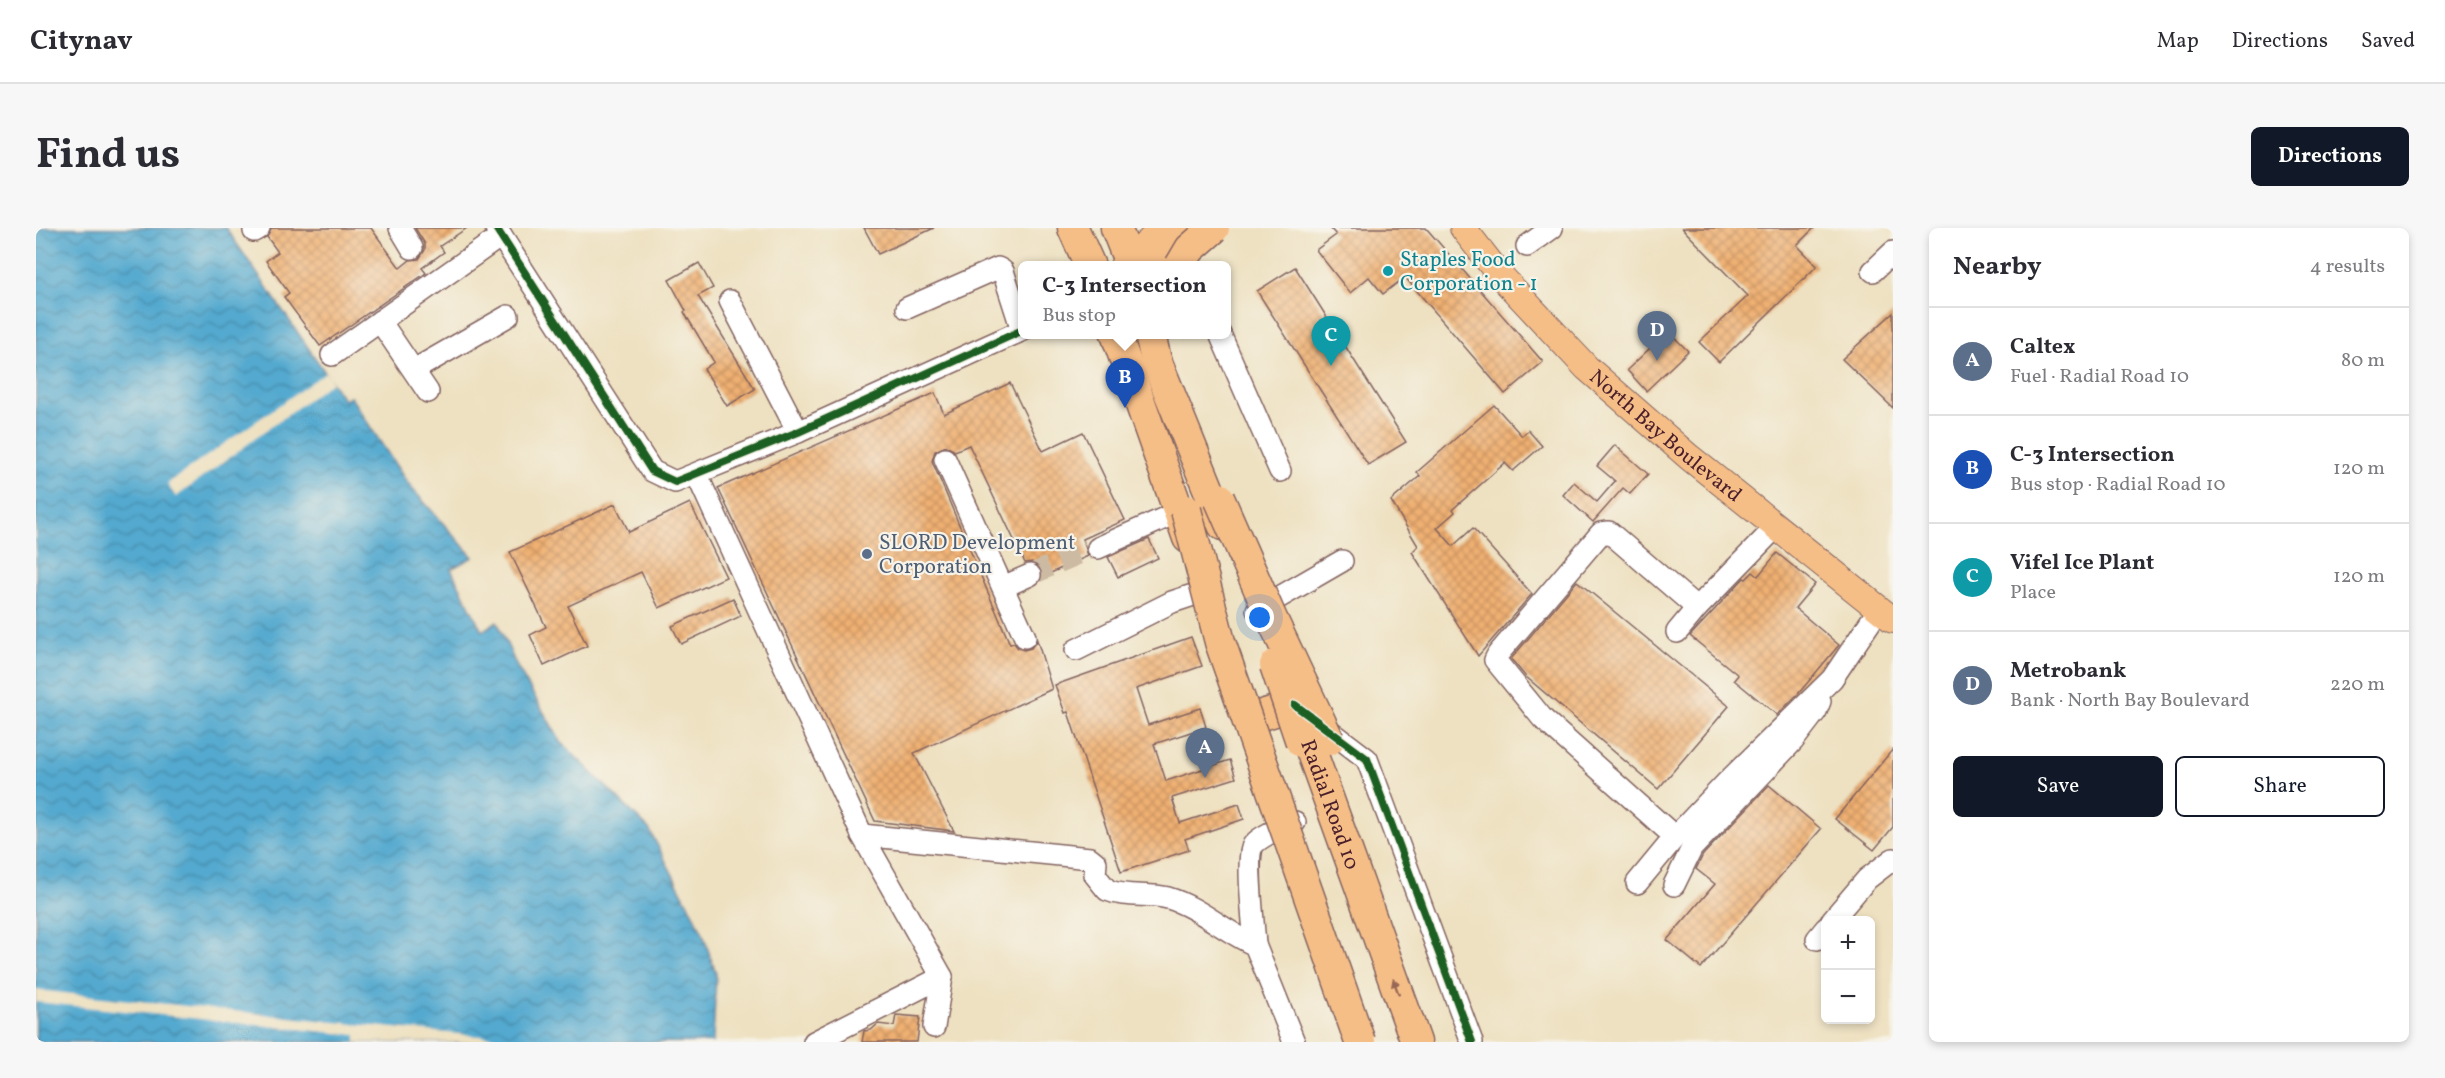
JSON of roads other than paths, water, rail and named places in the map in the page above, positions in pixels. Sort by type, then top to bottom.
[{"type":"highway","points":[[1073,228],[1088,261]]},
{"type":"highway","points":[[1116,228],[1154,261]]},
{"type":"highway","points":[[1123,228],[1142,232],[1168,228],[1158,261]]},
{"type":"highway","points":[[1164,261],[1190,249],[1214,228]]},
{"type":"highway","name":"Radial Road 10","points":[[1118,339],[1182,511],[1205,591],[1294,822],[1372,1042]]},
{"type":"highway","points":[[1148,339],[1136,362],[1220,642],[1360,1042]]},
{"type":"highway","name":"Radial Road 10","points":[[1150,339],[1156,360],[1295,705],[1416,1042]]},
{"type":"highway","points":[[1151,339],[1163,362],[1272,619],[1329,740],[1437,1042]]},
{"type":"highway","points":[[1182,511],[1289,747],[1220,498]]},
{"type":"highway","points":[[1255,717],[1295,705]]},
{"type":"main road","points":[[1163,261],[1224,228]]},
{"type":"main road","name":"North Bay Boulevard","points":[[1463,228],[1498,273],[1587,368],[1689,458],[1886,614]]},
{"type":"street","points":[[400,228],[412,248]]},
{"type":"street","points":[[1527,246],[1552,228]]},
{"type":"street","points":[[332,355],[499,232],[652,471],[675,482],[697,475],[798,432],[1018,332]]},
{"type":"street","points":[[1873,271],[1893,252]]},
{"type":"street","points":[[907,308],[998,268],[1003,271],[1018,315]]},
{"type":"street","points":[[730,301],[798,432]]},
{"type":"street","points":[[414,370],[508,316]]},
{"type":"street","points":[[380,321],[428,392]]},
{"type":"street","points":[[1222,339],[1280,471]]},
{"type":"street","points":[[945,459],[1025,637]]},
{"type":"street","points":[[697,475],[862,835],[942,977],[934,1027]]},
{"type":"street","points":[[1098,548],[1182,511]]},
{"type":"street","points":[[1677,632],[1696,608],[1777,526]]},
{"type":"street","points":[[1675,837],[1543,719],[1495,660],[1601,533],[1610,532],[1696,608]]},
{"type":"street","points":[[1257,610],[1342,561]]},
{"type":"street","points":[[1003,587],[1030,575]]},
{"type":"street","points":[[1076,650],[1172,602],[1205,591]]},
{"type":"street","points":[[1637,883],[1675,837],[1727,782],[1832,679],[1886,614]]},
{"type":"street","points":[[1674,885],[1692,848],[1805,726],[1820,703],[1819,692]]},
{"type":"street","points":[[1295,705],[1367,759],[1472,1042]]},
{"type":"street","points":[[1294,822],[1255,842],[1250,849],[1249,867],[1255,945],[1294,1042]]},
{"type":"street","points":[[862,835],[1090,858],[1096,863],[1095,875],[1107,891],[1151,895],[1173,900],[1205,916],[1235,937],[1255,945]]},
{"type":"street","points":[[1836,916],[1867,879],[1893,859]]},
{"type":"street","points":[[814,1042],[942,977]]},
{"type":"water","points":[[36,228],[226,228],[344,400],[350,396],[408,484],[473,557],[451,569],[482,631],[497,621],[517,667],[561,742],[649,829],[702,931],[716,974],[713,1042],[36,1042]]},
{"type":"tunnel","points":[[1030,575],[1088,550]]},
{"type":"place","name":"Staples Food Corporation - 1","points":[[1388,271]]},
{"type":"place","name":"Metrobank","points":[[1657,361]]},
{"type":"place","name":"Vifel Ice Plant","points":[[1331,366]]},
{"type":"place","name":"C-3 Intersection","points":[[1125,408]]},
{"type":"place","name":"SLORD Development Corporation","points":[[867,554]]},
{"type":"place","name":"Caltex","points":[[1205,778]]}]
